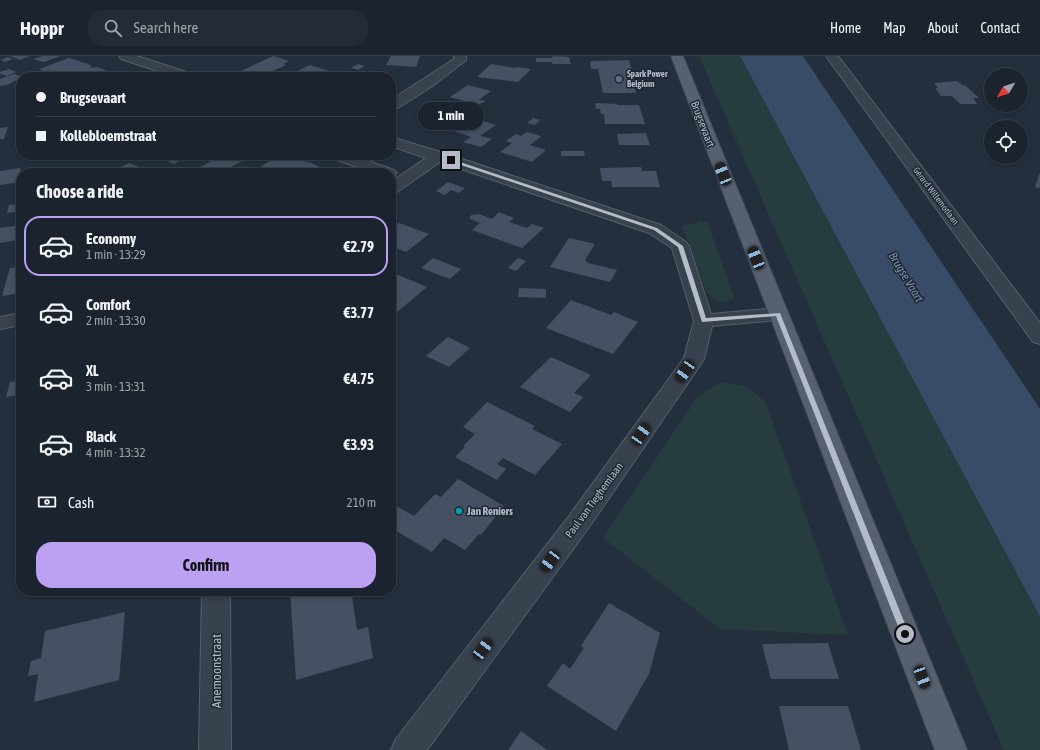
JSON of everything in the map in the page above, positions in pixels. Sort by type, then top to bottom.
[{"type":"main road","name":"Brugsevaart","points":[[677,56],[951,750]]},
{"type":"street","points":[[125,56],[174,72]]},
{"type":"street","points":[[396,103],[451,67],[460,60],[460,56]]},
{"type":"street","name":"Gérard Willemotlaan","points":[[832,56],[1040,337]]},
{"type":"street","points":[[396,143],[655,229],[680,246],[704,320],[778,314]]},
{"type":"street","points":[[396,175],[439,156]]},
{"type":"street","points":[[351,160],[374,168]]},
{"type":"street","points":[[0,323],[16,320]]},
{"type":"street","name":"Paul van Tieghemlaan","points":[[407,750],[578,523],[694,359],[704,320]]},
{"type":"street","name":"Anemoonstraat","points":[[215,750],[216,596]]},
{"type":"green space","points":[[699,56],[740,56],[1040,617],[1040,750],[1004,750]]},
{"type":"green space","points":[[701,220],[708,223],[734,298],[727,302],[715,300],[706,291],[682,225],[694,224]]},
{"type":"green space","points":[[720,382],[745,386],[765,401],[848,635],[720,629],[603,538],[698,396]]},
{"type":"water","name":"Brugse Vaart","points":[[740,56],[803,56],[1040,409],[1040,617]]},
{"type":"building","points":[[10,56],[30,56],[20,60]]},
{"type":"building","points":[[43,56],[60,56],[44,62],[33,59]]},
{"type":"building","points":[[273,56],[289,61],[283,64],[286,65],[271,72],[239,72]]},
{"type":"building","points":[[391,56],[420,56],[416,67],[386,65]]},
{"type":"building","points":[[553,56],[569,57],[571,64],[536,62],[536,58],[552,58]]},
{"type":"building","points":[[8,57],[13,59],[5,62],[0,60]]},
{"type":"building","points":[[69,58],[91,65],[90,67],[92,68],[97,67],[111,72],[45,72],[39,69]]},
{"type":"building","points":[[629,60],[636,93],[603,93],[598,69],[591,69],[590,61]]},
{"type":"building","points":[[358,64],[365,66],[358,70],[351,68]]},
{"type":"building","points":[[491,64],[531,69],[518,82],[477,77]]},
{"type":"building","points":[[310,65],[329,71],[327,72],[295,72]]},
{"type":"building","points":[[9,69],[16,72],[7,76],[0,74],[0,72]]},
{"type":"building","points":[[16,75],[16,81],[10,84],[0,86],[0,79]]},
{"type":"building","points":[[957,81],[966,86],[979,98],[973,98],[977,104],[960,104],[952,96],[941,96],[935,88],[938,88],[934,83]]},
{"type":"building","points":[[468,85],[491,91],[479,100],[486,101],[474,107],[462,103],[465,101],[450,97]]},
{"type":"building","points":[[595,104],[639,105],[645,124],[605,124],[604,114],[601,114],[600,109],[596,109]]},
{"type":"building","points":[[453,115],[465,119],[469,117],[496,125],[480,136],[492,139],[481,147],[463,142],[471,137],[437,125]]},
{"type":"building","points":[[533,118],[540,120],[535,125],[527,123]]},
{"type":"building","points":[[8,127],[4,139],[0,139],[0,128]]},
{"type":"building","points":[[527,132],[541,136],[530,145],[546,150],[532,162],[500,152],[512,143],[506,141],[516,134],[521,136]]},
{"type":"building","points":[[646,133],[650,145],[619,145],[617,134]]},
{"type":"building","points":[[561,151],[584,151],[585,156],[561,156]]},
{"type":"building","points":[[164,160],[182,160],[174,164]]},
{"type":"building","points":[[213,160],[244,160],[229,168],[199,168]]},
{"type":"building","points":[[272,160],[299,160],[322,168],[258,168]]},
{"type":"building","points":[[129,163],[142,168],[118,168]]},
{"type":"building","points":[[641,167],[642,171],[656,171],[660,187],[612,187],[611,181],[602,181],[600,168]]},
{"type":"building","points":[[16,169],[16,183],[0,185],[0,171]]},
{"type":"building","points":[[1040,172],[1040,188],[1035,187]]},
{"type":"building","points":[[448,182],[465,188],[459,193],[451,190],[445,195],[436,191]]},
{"type":"building","points":[[16,204],[16,212],[7,213],[9,205]]},
{"type":"building","points":[[499,212],[514,218],[509,222],[527,228],[532,224],[544,228],[522,248],[472,230],[480,223],[470,219],[470,216],[479,214],[492,219]]},
{"type":"building","points":[[399,223],[429,234],[406,252],[396,248],[396,225]]},
{"type":"building","points":[[16,226],[16,240],[0,243],[0,228]]},
{"type":"building","points":[[569,238],[595,244],[585,260],[588,263],[617,270],[610,282],[550,267]]},
{"type":"building","points":[[433,258],[461,269],[450,279],[421,268]]},
{"type":"building","points":[[518,258],[526,261],[516,271],[508,268]]},
{"type":"building","points":[[16,267],[16,294],[2,296],[10,268]]},
{"type":"building","points":[[396,274],[427,287],[397,312]]},
{"type":"building","points":[[519,288],[546,289],[546,298],[518,297]]},
{"type":"building","points":[[571,300],[611,315],[614,312],[638,322],[613,354],[546,328]]},
{"type":"building","points":[[448,337],[470,348],[449,367],[426,356]]},
{"type":"building","points":[[551,357],[591,375],[574,393],[583,397],[570,412],[520,387]]},
{"type":"building","points":[[16,381],[16,395],[6,397],[10,382]]},
{"type":"building","points":[[487,402],[535,426],[532,429],[562,444],[535,475],[503,458],[497,464],[506,469],[497,480],[455,457],[475,434],[463,427]]},
{"type":"building","name":"Jan Reniers","points":[[458,479],[504,506],[481,535],[479,534],[465,550],[444,538],[432,552],[396,531],[396,506],[414,516],[435,494],[441,497]]},
{"type":"building","points":[[290,596],[352,596],[357,630],[368,627],[373,658],[296,680]]},
{"type":"building","points":[[609,603],[660,633],[649,674],[616,731],[547,686],[563,663],[570,669],[584,648],[581,646]]},
{"type":"building","points":[[125,612],[119,680],[34,702],[38,674],[28,676],[31,661],[41,658],[45,631]]},
{"type":"building","points":[[828,643],[839,679],[771,679],[762,644]]},
{"type":"building","points":[[779,706],[848,706],[861,750],[789,750]]},
{"type":"building","points":[[521,731],[547,750],[508,750]]},
{"type":"place","name":"Spark Power Belgium","points":[[619,79]]},
{"type":"place","name":"Jan Reniers","points":[[459,511]]},
{"type":"route","points":[[451,160],[655,229],[680,246],[704,320],[778,314],[905,634]]}]
